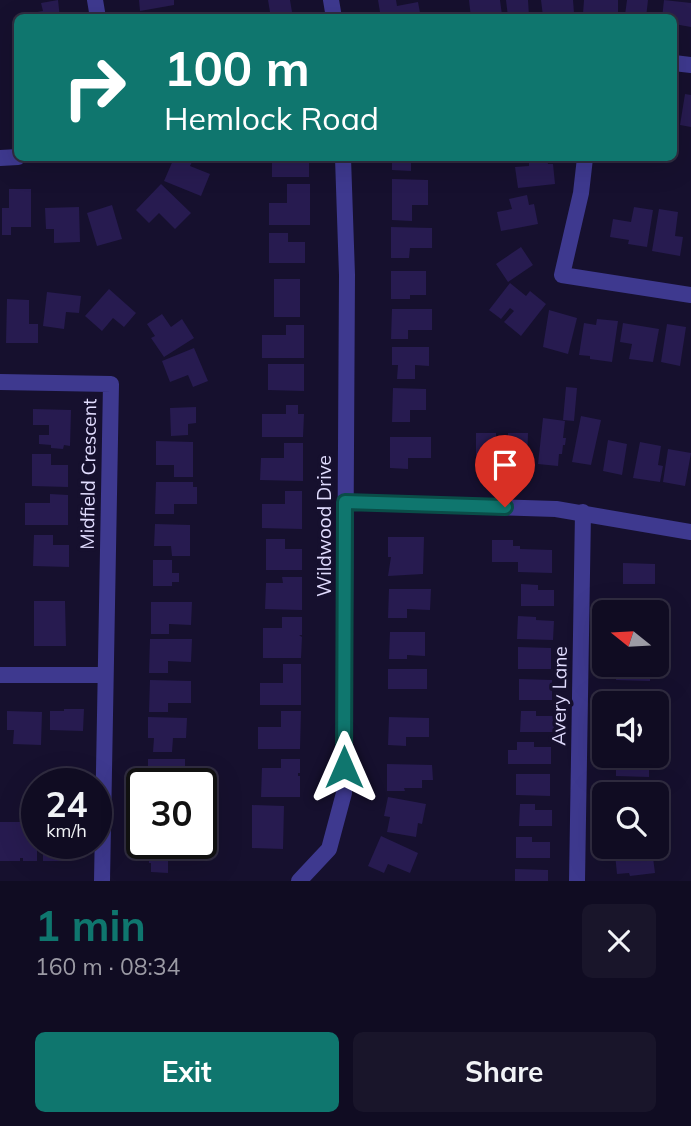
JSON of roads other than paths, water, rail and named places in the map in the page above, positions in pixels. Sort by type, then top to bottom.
[{"type":"street","name":"Wildwood Drive","points":[[299,881],[329,849],[344,793],[347,275],[343,161]]},
{"type":"street","points":[[585,161],[581,192],[562,275],[691,295]]},
{"type":"street","name":"Midfield Crescent","points":[[0,382],[111,384],[102,881]]},
{"type":"street","points":[[345,502],[556,509],[691,532]]},
{"type":"street","name":"Avery Lane","points":[[577,881],[583,512]]},
{"type":"street","points":[[0,675],[105,675]]}]
